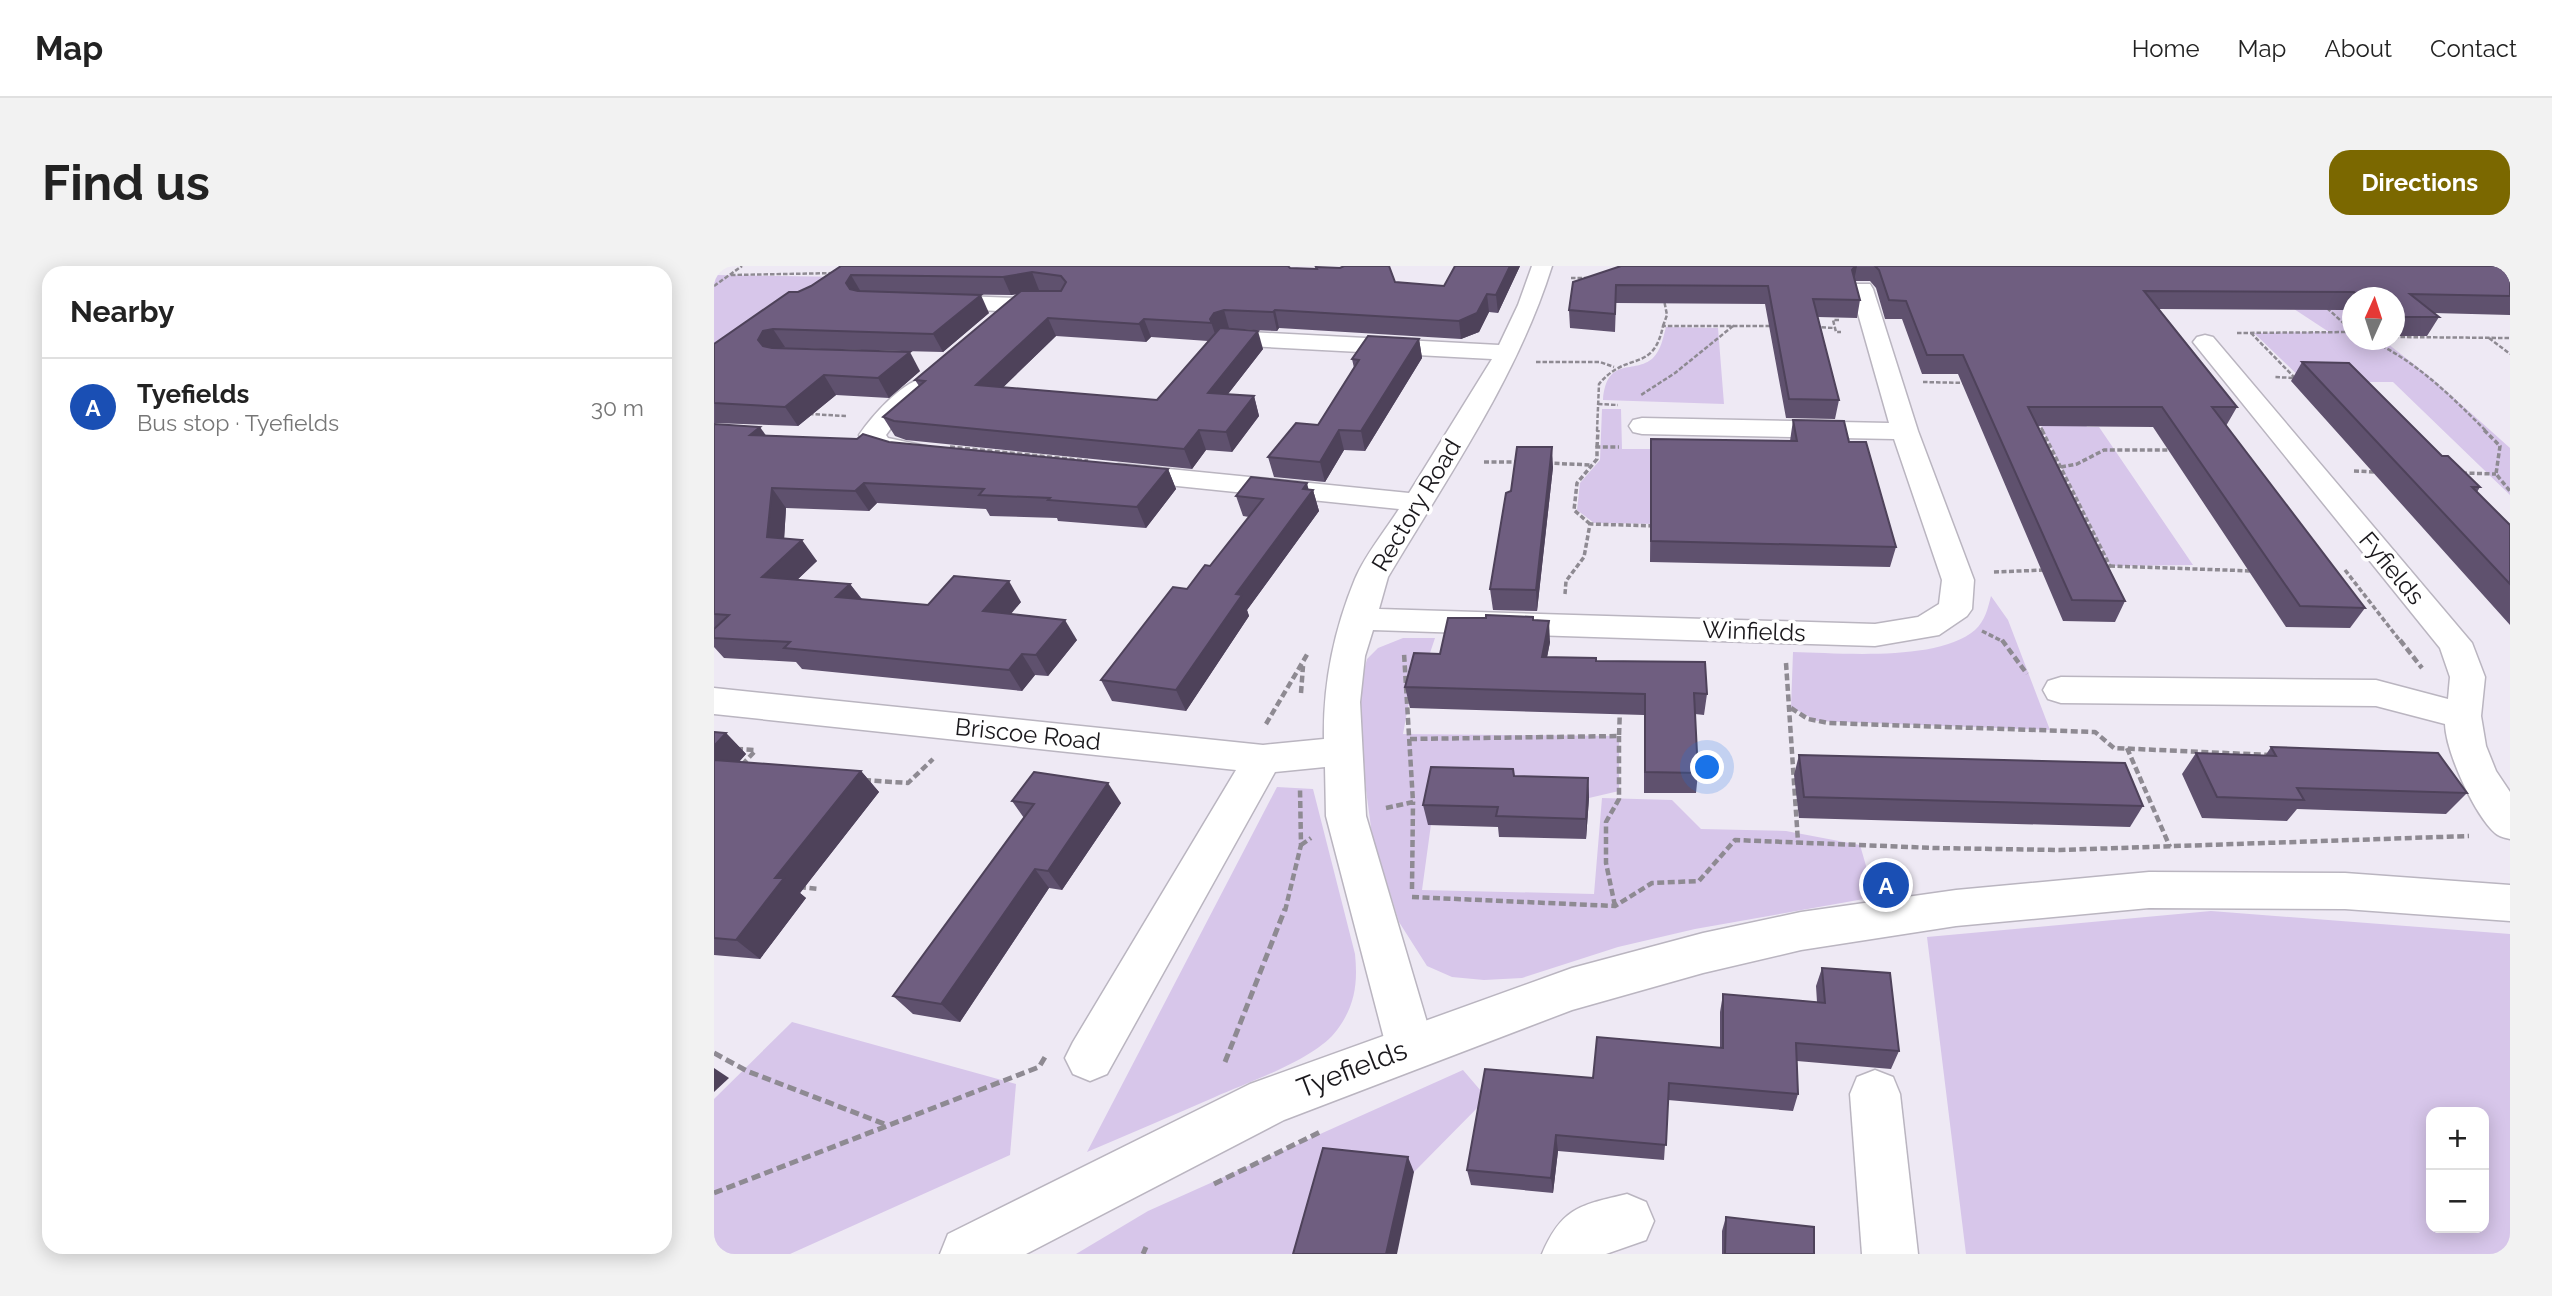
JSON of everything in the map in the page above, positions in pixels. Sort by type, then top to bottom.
[{"type":"street","name":"Rectory Road","points":[[1410,1046],[1351,842],[1346,816],[1342,702],[1348,656],[1371,577],[1416,502],[1520,358],[1553,272]]},
{"type":"street","name":"Winfields","points":[[1360,619],[1875,635],[1927,627],[1955,609],[1958,580],[1905,431],[1861,326],[1862,289]]},
{"type":"street","points":[[909,301],[1026,302],[988,330]]},
{"type":"street","points":[[1230,338],[1520,358]]},
{"type":"street","name":"Fyfields","points":[[2205,342],[2455,643],[2466,667],[2468,687],[2463,716],[2468,753],[2486,791],[2510,823]]},
{"type":"street","points":[[874,441],[872,435],[884,418],[941,370]]},
{"type":"street","points":[[1634,415],[1905,431]]},
{"type":"street","points":[[847,428],[901,451],[945,451]]},
{"type":"street","points":[[1096,466],[1416,502]]},
{"type":"street","points":[[2046,698],[2376,693],[2463,716]]},
{"type":"street","name":"Briscoe Road","points":[[714,701],[1274,749],[1342,751]]},
{"type":"street","points":[[1090,1058],[1274,749]]},
{"type":"street","name":"Tyefields","points":[[968,1254],[1268,1101],[1410,1046],[1572,989],[1703,953],[1801,932],[1956,908],[2149,890],[2345,891],[2510,903]]},
{"type":"street","points":[[1875,1094],[1890,1254]]},
{"type":"street","points":[[1570,1254],[1589,1231],[1627,1221]]},
{"type":"path","points":[[714,286],[742,266]]},
{"type":"path","points":[[1553,272],[1592,278]]},
{"type":"path","points":[[1658,527],[1590,524],[1574,510],[1577,482],[1597,459],[1599,384],[1615,368],[1646,359],[1656,348],[1667,315],[1664,295]]},
{"type":"path","points":[[2326,307],[2342,321]]},
{"type":"path","points":[[1833,320],[1861,326],[1836,332],[1833,320]]},
{"type":"path","points":[[1664,326],[1784,327]]},
{"type":"path","points":[[1635,398],[1675,373],[1733,326]]},
{"type":"path","points":[[1810,327],[1836,328]]},
{"type":"path","points":[[2405,337],[2510,338]]},
{"type":"path","points":[[2489,338],[2510,354]]},
{"type":"path","points":[[2392,350],[2435,381],[2500,446],[2496,474],[2510,491]]},
{"type":"path","points":[[1520,358],[1600,362],[1615,368]]},
{"type":"path","points":[[1920,382],[1966,383]]},
{"type":"path","points":[[1598,404],[1634,415]]},
{"type":"path","points":[[796,414],[847,428]]},
{"type":"path","points":[[2036,417],[2110,566]]},
{"type":"path","points":[[1597,447],[1623,447]]},
{"type":"path","points":[[2061,467],[2077,466],[2095,453],[2110,450],[2175,450]]},
{"type":"path","points":[[945,451],[1096,466]]},
{"type":"path","points":[[1475,461],[1525,462]]},
{"type":"path","points":[[1539,463],[1592,465]]},
{"type":"path","points":[[2342,471],[2384,472]]},
{"type":"path","points":[[2454,473],[2496,474]]},
{"type":"path","points":[[1564,601],[1566,581],[1584,557],[1590,524]]},
{"type":"path","points":[[2355,565],[2341,564],[2420,667],[2432,672]]},
{"type":"path","points":[[2097,567],[2256,571]]},
{"type":"path","points":[[1991,572],[2057,569]]},
{"type":"path","points":[[2335,573],[2348,574]]},
{"type":"path","points":[[1975,628],[2004,641],[2023,665],[2046,698],[2050,730]]},
{"type":"path","points":[[1226,1062],[1284,913],[1301,845],[1274,749],[1309,651]]},
{"type":"path","points":[[1785,653],[1791,707],[1797,842]]},
{"type":"path","points":[[1774,662],[1786,662]]},
{"type":"path","points":[[1615,906],[1606,863],[1606,822],[1619,799],[1620,695]]},
{"type":"path","points":[[1791,707],[1808,719],[1829,723],[2095,732],[2115,748],[2275,755]]},
{"type":"path","points":[[1409,739],[1619,736]]},
{"type":"path","points":[[728,748],[756,750],[735,773]]},
{"type":"path","points":[[2127,748],[2171,847]]},
{"type":"path","points":[[854,780],[908,783],[940,753]]},
{"type":"path","points":[[1413,802],[1412,898],[1615,906],[1652,883],[1699,881],[1735,840],[2001,850],[2474,836]]},
{"type":"path","points":[[792,887],[818,889]]},
{"type":"path","points":[[714,1053],[747,1071],[889,1126]]},
{"type":"path","points":[[714,1193],[1039,1067],[1046,1055]]},
{"type":"path","points":[[1205,1189],[1330,1128]]},
{"type":"shaded area","points":[[714,275],[845,277],[714,364]]},
{"type":"shaded area","points":[[2326,295],[2342,307],[2342,350],[2396,350],[2435,381],[2510,448],[2510,495],[2393,382],[2305,382],[2254,333],[2329,332],[2294,309]]},
{"type":"shaded area","points":[[1666,327],[1718,328],[1724,404],[1603,400],[1610,377],[1616,371],[1646,363],[1656,355]]},
{"type":"shaded area","points":[[2075,408],[2087,427],[2099,427],[2193,565],[2110,566],[2041,427]]},
{"type":"shaded area","points":[[1602,409],[1621,409],[1622,449],[1657,449],[1657,524],[1594,523],[1577,510],[1580,483],[1600,460]]},
{"type":"shaded area","points":[[1991,596],[2008,620],[2050,730],[1817,721],[1791,707],[1793,652],[1861,654],[1938,647],[1975,630],[1984,618]]},
{"type":"shaded area","points":[[1403,638],[1435,638],[1424,671],[1418,674],[1403,734],[1619,736],[1619,791],[1589,798],[1436,788],[1422,890],[1594,894],[1602,798],[1672,800],[1701,829],[1786,831],[1860,845],[1875,897],[1695,929],[1618,947],[1522,978],[1484,980],[1452,977],[1427,966],[1399,922],[1372,835],[1358,729],[1367,659],[1378,648]]},
{"type":"shaded area","points":[[1277,787],[1313,789],[1355,954],[1355,984],[1348,1012],[1327,1041],[1298,1060],[1087,1152]]},
{"type":"shaded area","points":[[2211,911],[2510,934],[2510,1254],[1966,1254],[1927,937]]},
{"type":"shaded area","points":[[792,1022],[1016,1084],[1010,1155],[790,1254],[714,1254],[714,1099]]},
{"type":"shaded area","points":[[1463,1070],[1487,1098],[1414,1172],[1332,1164],[1307,1254],[1076,1254],[1148,1211]]},
{"type":"building","points":[[841,266],[1288,266],[1317,269],[1316,267],[1389,266],[1395,282],[1444,286],[1455,266],[1510,266],[1496,295],[1487,294],[1477,313],[1459,321],[1275,310],[1224,310],[1214,313],[1210,319],[1212,323],[1144,319],[1139,324],[1048,318],[976,385],[1157,400],[1220,328],[1258,331],[1208,393],[1254,396],[1226,432],[1199,430],[1184,449],[894,421],[883,417],[925,381],[915,380],[1021,291],[1061,291],[1066,282],[1061,276],[1032,272],[1003,277],[851,275],[846,283],[850,289],[858,291],[981,295],[933,334],[773,329],[763,331],[758,340],[763,346],[772,348],[910,352],[878,378],[824,375],[785,407],[714,403],[714,344],[789,292],[798,292],[811,286]]},
{"type":"building","points":[[1621,266],[1855,266],[1852,270],[1860,300],[1813,299],[1839,400],[1789,399],[1768,286],[1616,285],[1615,314],[1569,310],[1573,282]]},
{"type":"building","points":[[1875,266],[2510,266],[2510,296],[2410,294],[2439,317],[2405,317],[2405,287],[2342,287],[2342,292],[2144,291],[2237,407],[2212,407],[2365,608],[2300,606],[2162,407],[2028,407],[2125,601],[2072,600],[1963,355],[1927,355],[1906,301],[1889,300],[1879,270]]},
{"type":"building","points":[[1368,336],[1419,339],[1361,431],[1339,430],[1320,462],[1268,457],[1296,423],[1318,425],[1359,360],[1352,359]]},
{"type":"building","points":[[2302,362],[2349,363],[2442,456],[2448,456],[2480,487],[2472,487],[2510,525],[2510,584]]},
{"type":"building","points":[[1793,420],[1844,421],[1849,442],[1866,442],[1896,547],[1651,541],[1651,439],[1797,441]]},
{"type":"building","points":[[714,424],[760,427],[750,435],[857,439],[863,434],[889,442],[1168,469],[1137,507],[1048,500],[1050,498],[979,495],[984,489],[864,483],[855,491],[772,488],[767,537],[802,540],[762,577],[850,584],[836,597],[928,605],[954,576],[1009,581],[983,611],[1065,620],[1036,655],[1022,654],[1009,670],[784,648],[790,642],[714,638],[714,629],[729,615],[714,614]]},
{"type":"building","points":[[1517,447],[1552,447],[1536,590],[1490,589],[1506,493],[1511,491]]},
{"type":"building","points":[[1251,477],[1307,483],[1303,489],[1313,490],[1236,594],[1242,595],[1176,690],[1101,680],[1173,587],[1187,589],[1205,565],[1210,566],[1263,499],[1236,496]]},
{"type":"building","points":[[1486,615],[1533,617],[1533,620],[1549,621],[1542,657],[1596,658],[1596,661],[1705,662],[1707,694],[1694,693],[1698,773],[1645,772],[1645,694],[1405,687],[1414,653],[1440,654],[1448,618],[1486,618]]},
{"type":"building","points":[[714,732],[726,733],[714,746]]},
{"type":"building","points":[[2271,747],[2438,753],[2467,793],[2297,788],[2304,800],[2217,797],[2196,753],[2276,756]]},
{"type":"building","points":[[1799,755],[2125,763],[2143,806],[1804,797]]},
{"type":"building","points":[[714,760],[861,771],[775,878],[784,878],[736,940],[714,938]]},
{"type":"building","points":[[1431,767],[1513,769],[1514,776],[1588,778],[1586,819],[1496,816],[1498,807],[1423,805]]},
{"type":"building","points":[[1034,772],[1108,783],[1048,871],[1035,869],[941,1004],[893,996],[1034,804],[1012,801]]},
{"type":"building","points":[[1822,968],[1890,973],[1899,1051],[1796,1043],[1798,1094],[1669,1083],[1666,1145],[1556,1135],[1551,1178],[1467,1170],[1485,1069],[1593,1078],[1597,1037],[1723,1048],[1723,994],[1825,1003]]},
{"type":"building","points":[[1323,1148],[1408,1157],[1386,1254],[1293,1254]]},
{"type":"building","points":[[1726,1217],[1814,1227],[1814,1254],[1725,1254]]},
{"type":"place","name":"Tyefields","points":[[1886,885]]}]
